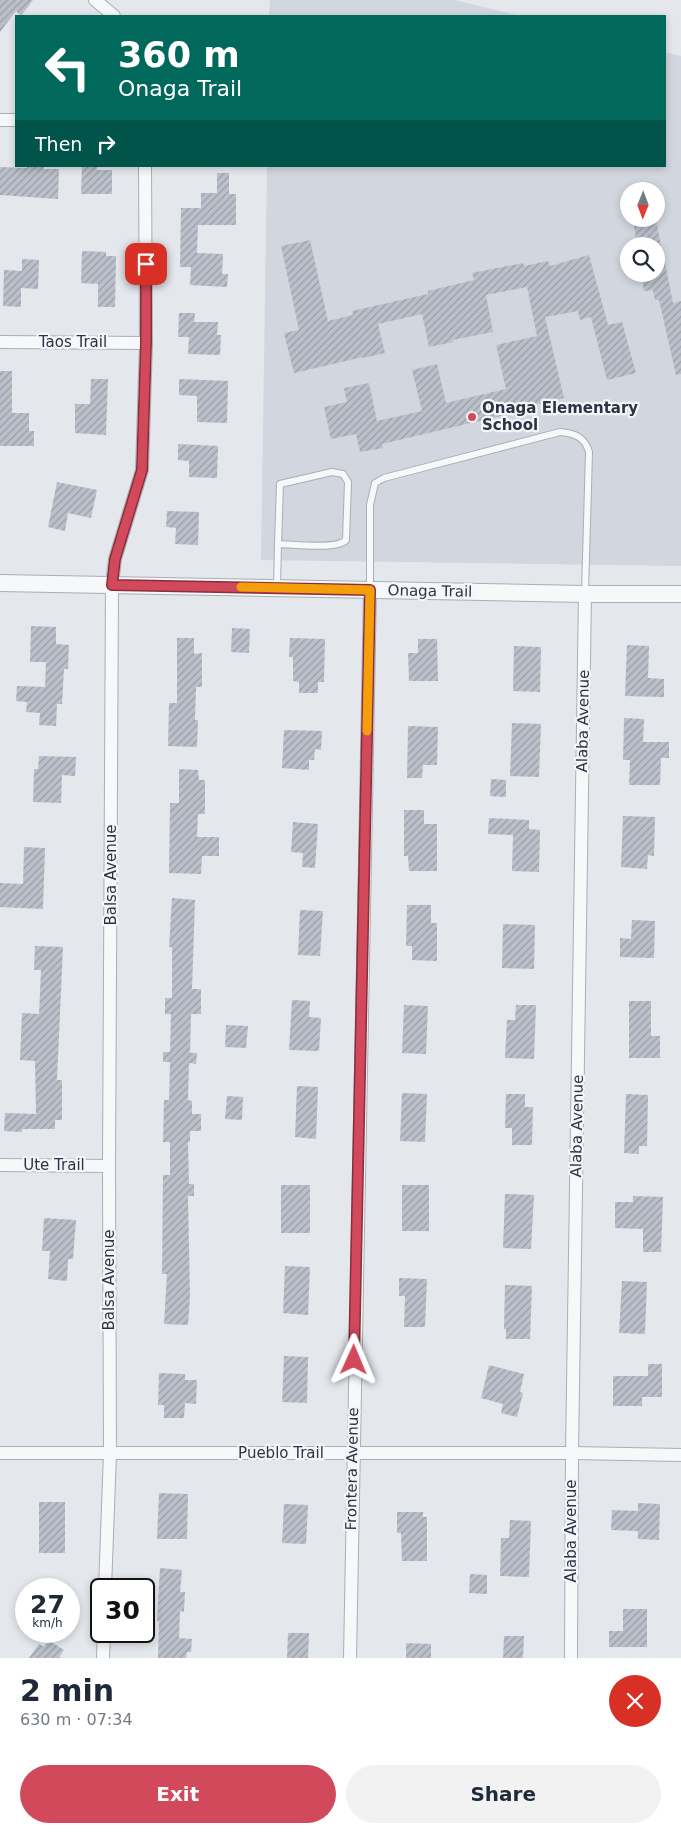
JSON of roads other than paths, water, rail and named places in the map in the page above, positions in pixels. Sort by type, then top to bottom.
[{"type":"street","points":[[96,0],[113,15]]},
{"type":"street","points":[[0,120],[15,120]]},
{"type":"street","name":"Balsa Avenue","points":[[105,1578],[110,1453],[109,1166],[112,585],[115,559],[142,470],[146,343],[145,167]]},
{"type":"street","name":"Taos Trail","points":[[0,342],[146,343]]},
{"type":"street","name":"Onaga Trail","points":[[0,582],[585,594],[681,594]]},
{"type":"street","name":"Frontera Avenue","points":[[350,1658],[352,1453],[370,590]]},
{"type":"street","name":"Alaba Avenue","points":[[570,1658],[585,594]]},
{"type":"street","name":"Ute Trail","points":[[0,1165],[109,1166]]},
{"type":"street","name":"Pueblo Trail","points":[[0,1452],[681,1454]]},
{"type":"street","points":[[103,1658],[104,1643]]},
{"type":"lane","points":[[370,590],[370,505],[375,483],[384,478],[560,432],[579,436],[587,444],[589,452],[585,594]]},
{"type":"lane","points":[[276,588],[280,484],[332,472],[343,474],[348,482],[348,533],[346,540],[343,543],[334,545],[278,544]]},
{"type":"place","name":"Onaga Elementary School","points":[[472,417]]}]
